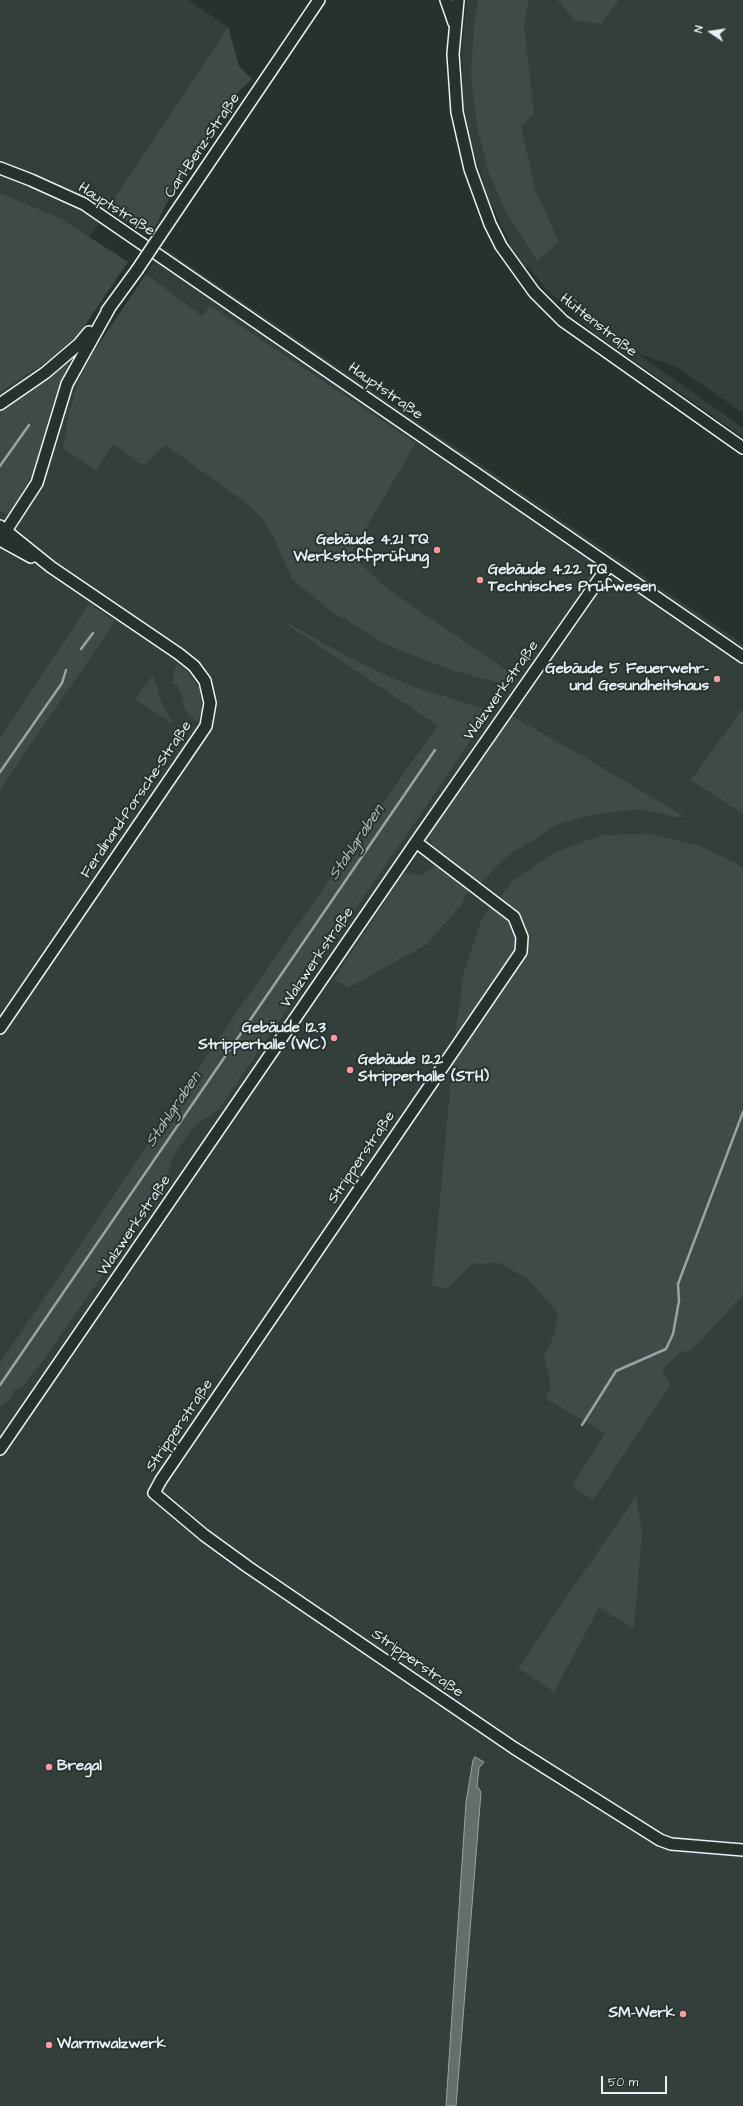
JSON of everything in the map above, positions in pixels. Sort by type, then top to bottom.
[{"type":"street","name":"Carl-Benz-Straße","points":[[0,404],[45,373],[79,344],[110,307],[137,270],[319,0]]},
{"type":"street","name":"Hüttenstraße","points":[[446,0],[455,26]]},
{"type":"street","name":"Hüttenstraße","points":[[458,0],[455,26],[453,83],[463,144],[470,169],[490,224],[517,270],[544,302],[581,335],[743,448]]},
{"type":"street","name":"Hauptstraße","points":[[0,168],[84,204],[743,656]]},
{"type":"street","name":"Carl-Benz-Straße","points":[[0,540],[3,528],[37,482],[67,384],[110,307]]},
{"type":"street","name":"Ferdinand-Porsche-Straße","points":[[0,1028],[206,726],[209,710],[208,692],[205,681],[194,666],[179,654],[51,567],[3,528]]},
{"type":"street","name":"Ferdinand-Porsche-Straße","points":[[0,540],[51,567]]},
{"type":"street","name":"Walzwerkstraße","points":[[0,1450],[416,842],[609,565]]},
{"type":"street","name":"Stripperstraße","points":[[416,842],[514,917],[522,937],[521,952],[165,1474],[154,1493],[204,1535],[248,1567],[514,1748],[660,1840],[671,1844],[743,1850]]},
{"type":"shaded area","points":[[0,0],[188,0],[228,27],[108,207],[109,210],[89,237],[60,218],[0,193]]},
{"type":"shaded area","points":[[467,0],[743,0],[743,413],[677,367],[637,353],[743,428],[743,437],[593,332],[547,290],[529,268],[524,266],[512,248],[488,197],[471,142],[463,104],[462,46]]},
{"type":"shaded area","points":[[478,0],[529,0],[524,25],[534,113],[521,126],[535,189],[559,242],[537,261],[506,212],[489,173],[477,127],[471,75],[474,26]]},
{"type":"shaded area","points":[[557,0],[619,0],[601,24],[575,20]]},
{"type":"shaded area","points":[[228,27],[239,66],[252,79],[237,93],[166,204],[157,224],[149,235],[109,210],[108,207]]},
{"type":"shaded area","points":[[0,193],[60,218],[128,262],[79,334],[48,361],[0,392]]},
{"type":"shaded area","points":[[164,248],[743,644],[743,2106],[0,2106],[0,1406],[11,1399],[14,1390],[22,1388],[43,1361],[103,1275],[168,1176],[173,1157],[192,1129],[208,1118],[231,1092],[491,711],[412,686],[382,673],[349,657],[288,622],[290,627],[437,724],[238,1010],[0,1363],[0,392],[48,361],[60,350],[87,365],[70,408],[113,444],[165,445],[247,504],[263,520],[276,542],[514,675],[384,586],[351,554],[416,443],[210,305],[202,316],[146,274]]},
{"type":"shaded area","points":[[146,274],[202,316],[210,305],[416,443],[351,554],[384,586],[514,675],[507,685],[454,671],[389,646],[328,609],[292,579],[276,542],[263,520],[247,504],[165,445],[144,466],[113,444],[96,470],[63,448],[70,408],[81,375],[92,354]]},
{"type":"shaded area","points":[[64,363],[68,363],[69,367],[53,403],[35,470],[9,516],[0,510],[0,408]]},
{"type":"shaded area","points":[[89,604],[115,621],[0,790],[0,738]]},
{"type":"shaded area","points":[[287,622],[349,657],[382,673],[412,686],[491,711],[219,1109],[192,1129],[173,1157],[168,1176],[103,1275],[43,1361],[22,1388],[14,1390],[11,1399],[0,1406],[0,1363],[238,1010],[437,725],[290,627]]},
{"type":"shaded area","points":[[177,664],[188,672],[200,689],[202,711],[198,722],[187,712],[182,704],[184,703],[177,684],[174,685],[174,671]]},
{"type":"shaded area","points":[[153,675],[159,691],[157,693],[173,724],[135,699]]},
{"type":"shaded area","points":[[743,708],[743,814],[691,780]]},
{"type":"shaded area","points":[[510,715],[684,816],[680,818],[640,809],[590,815],[556,825],[505,858],[480,884],[435,850],[429,837],[434,824]]},
{"type":"shaded area","points":[[649,834],[700,846],[734,862],[743,868],[743,1295],[692,1350],[681,1352],[662,1370],[671,1385],[593,1500],[572,1486],[605,1433],[546,1399],[551,1386],[544,1357],[556,1331],[557,1312],[528,1279],[500,1263],[471,1264],[448,1288],[432,1286],[455,1036],[464,972],[482,918],[514,880],[555,852],[603,835]]},
{"type":"shaded area","points":[[438,865],[469,890],[461,905],[427,944],[348,988],[334,979],[404,873],[420,875]]},
{"type":"shaded area","points":[[636,1496],[642,1533],[634,1628],[599,1608],[554,1692],[518,1668]]},
{"type":"shaded area","points":[[475,1757],[484,1762],[479,1768],[477,1786],[481,1792],[456,2106],[446,2106],[466,1802],[473,1760]]},
{"type":"waterway","points":[[0,466],[29,425]]},
{"type":"waterway","points":[[81,649],[93,633]]},
{"type":"waterway","points":[[0,772],[62,683],[66,670]]},
{"type":"waterway","name":"Stahlgraben","points":[[0,1385],[435,750]]},
{"type":"waterway","points":[[582,1425],[616,1371],[666,1349],[673,1334],[679,1301],[678,1284],[743,1112]]},
{"type":"place","name":"Gebäude 4.21 TQ Werkstoffprüfung","points":[[437,550]]},
{"type":"place","name":"Gebäude 4.22 TQ Technisches Prüfwesen","points":[[480,580]]},
{"type":"place","name":"Gebäude 5 Feuerwehr- und Gesundheitshaus","points":[[717,679]]},
{"type":"place","name":"Gebäude 12.3 Stripperhalle (WC)","points":[[334,1038]]},
{"type":"place","name":"Gebäude 12.2 Stripperhalle (STH)","points":[[350,1070]]},
{"type":"place","name":"Bregal","points":[[49,1767]]},
{"type":"place","name":"SM-Werk","points":[[683,2014]]},
{"type":"place","name":"Warmwalzwerk","points":[[49,2045]]}]
